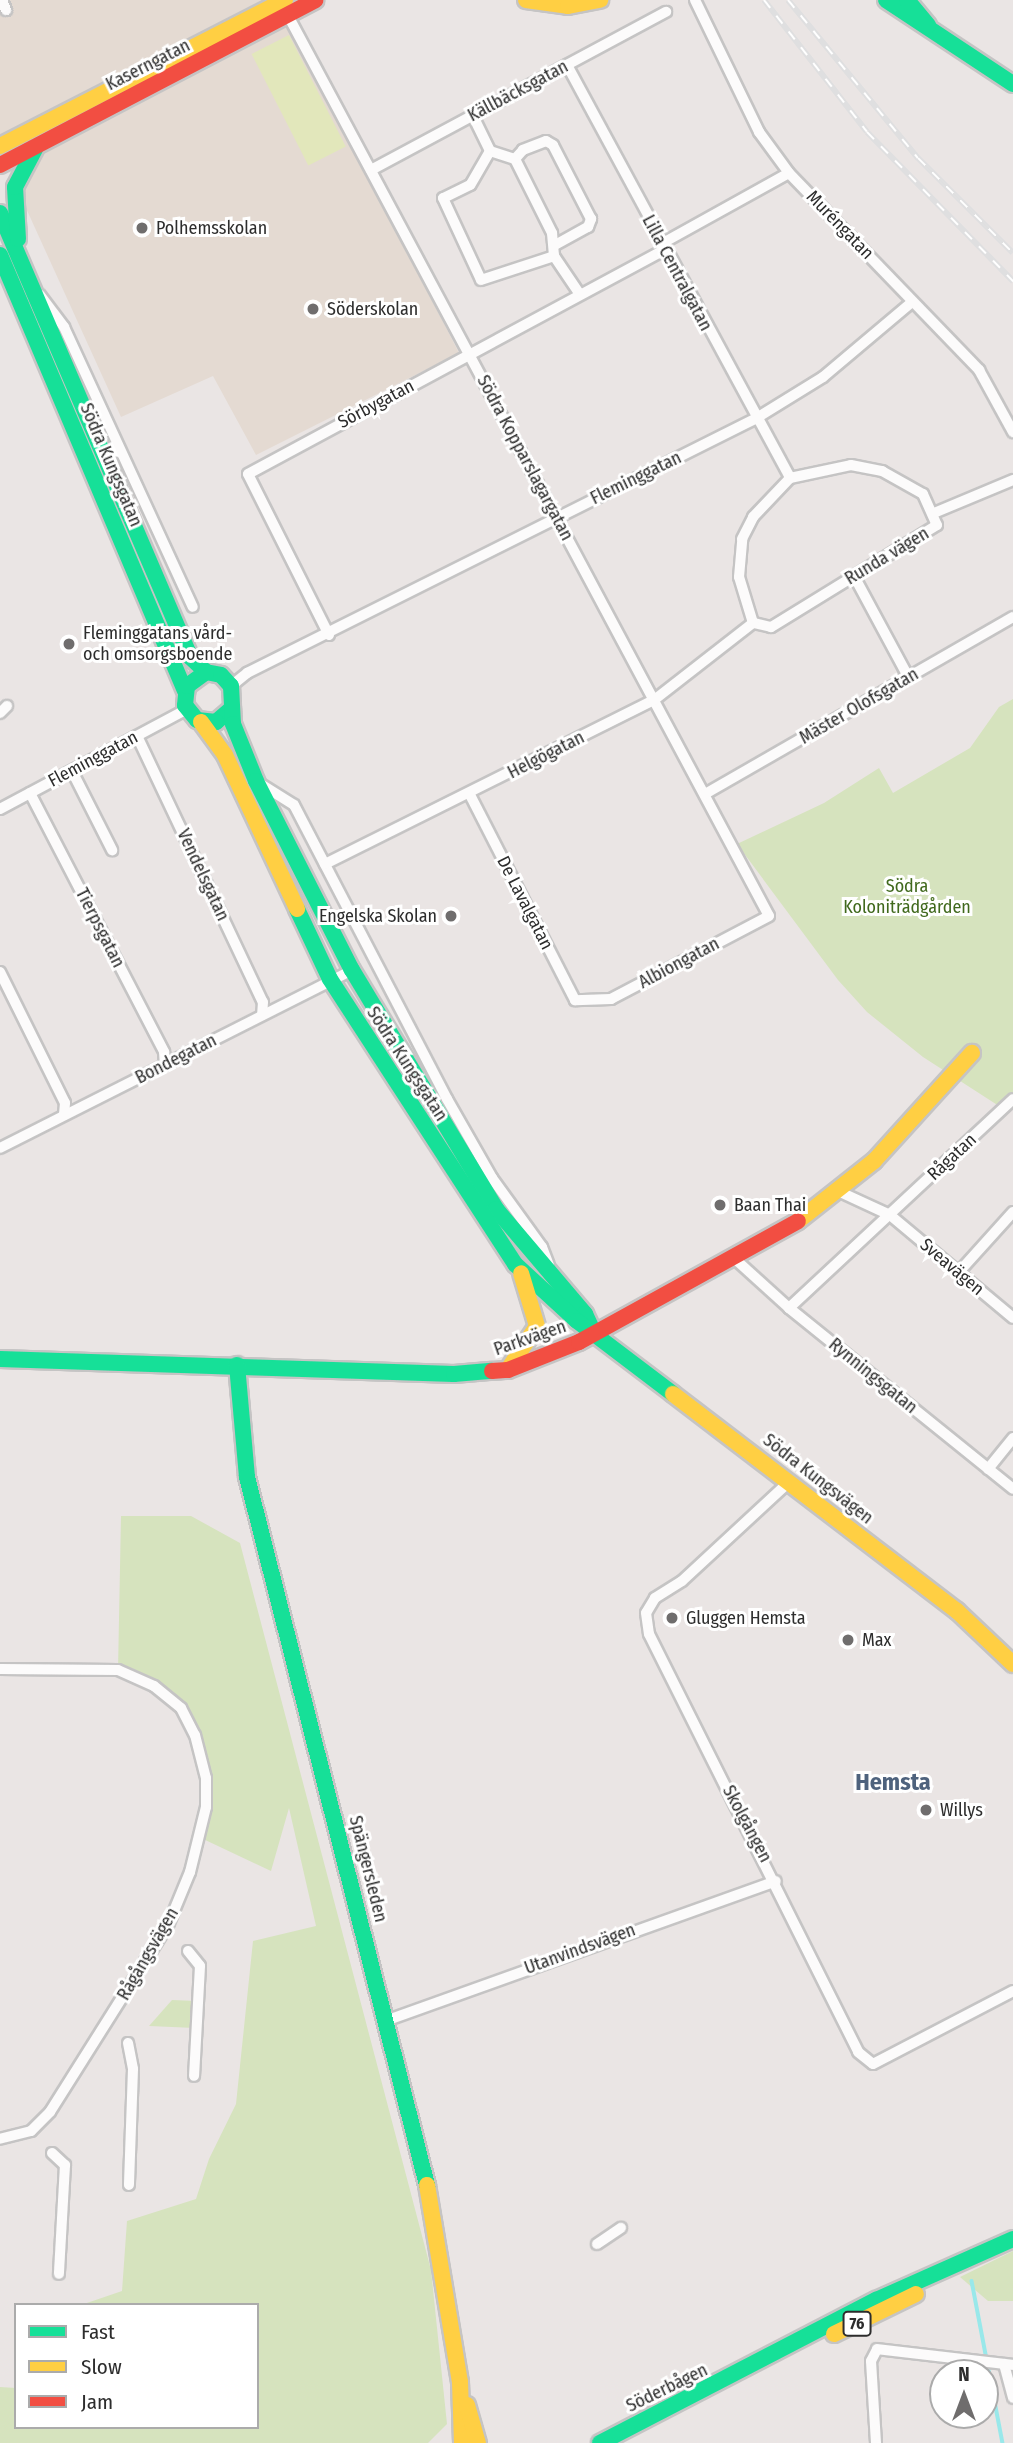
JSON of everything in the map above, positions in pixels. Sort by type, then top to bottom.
[{"type":"main road","name":"Kaserngatan","points":[[0,146],[283,4],[315,0]]},
{"type":"main road","points":[[526,0],[568,6],[600,0]]},
{"type":"main road","points":[[886,0],[1013,84]]},
{"type":"main road","points":[[907,0],[936,35]]},
{"type":"main road","name":"Kaserngatan","points":[[0,165],[283,4]]},
{"type":"main road","points":[[28,279],[15,218],[15,187],[26,159],[46,140]]},
{"type":"main road","name":"Södra Kungsgatan","points":[[0,213],[190,657],[206,673],[221,675],[231,686],[231,709],[256,781],[352,970],[496,1209],[586,1314],[594,1333]]},
{"type":"main road","name":"Södra Kungsgatan","points":[[0,255],[185,690],[187,709],[201,722],[225,755],[330,979],[520,1270],[594,1333]]},
{"type":"main road","points":[[185,690],[193,678],[206,673]]},
{"type":"main road","points":[[201,722],[221,720],[231,709]]},
{"type":"main road","name":"Parkvägen","points":[[0,1359],[454,1374],[508,1370],[594,1333],[735,1259],[797,1222],[838,1191],[906,1129],[972,1053]]},
{"type":"main road","points":[[508,1370],[537,1326],[520,1270]]},
{"type":"main road","name":"Södra Kungsvägen","points":[[594,1333],[957,1611],[1013,1664]]},
{"type":"main road","name":"Spängersleden","points":[[237,1365],[247,1477],[416,2133],[445,2276],[460,2382],[462,2443]]},
{"type":"main road","name":"Söderbågen","points":[[600,2443],[751,2368],[876,2300],[956,2267],[1013,2239]]},
{"type":"main road","name":"Spängersleden","points":[[460,2382],[478,2443]]},
{"type":"street","name":"Muréngatan","points":[[695,0],[759,132],[789,173],[979,370],[1013,432]]},
{"type":"street","name":"Södra Kopparslagargatan","points":[[283,4],[769,916]]},
{"type":"street","name":"Källbäcksgatan","points":[[371,170],[666,12]]},
{"type":"street","name":"Lilla Centralgatan","points":[[567,65],[662,247],[790,478]]},
{"type":"street","points":[[473,116],[490,151],[515,159],[554,250],[579,293]]},
{"type":"street","points":[[490,151],[470,185],[443,198],[481,280],[554,250],[588,227],[589,214],[553,145],[538,143],[515,159]]},
{"type":"street","name":"Sörbygatan","points":[[329,635],[248,474],[471,355],[789,173]]},
{"type":"street","name":"Södra Kungsgatan","points":[[28,279],[64,327],[193,607]]},
{"type":"street","name":"Fleminggatan","points":[[231,686],[247,673],[329,635],[556,517],[755,419],[823,377],[912,302]]},
{"type":"street","name":"Runda vägen","points":[[753,623],[771,627],[925,535],[937,525],[934,513],[923,494],[881,471],[851,465],[790,478]]},
{"type":"street","points":[[753,623],[739,577],[742,539],[765,501],[790,478]]},
{"type":"street","points":[[934,513],[1013,480]]},
{"type":"street","points":[[854,576],[909,678]]},
{"type":"street","name":"Mäster Olofsgatan","points":[[705,794],[1013,617]]},
{"type":"street","name":"Helgögatan","points":[[325,864],[470,795],[654,700],[753,623]]},
{"type":"street","name":"Fleminggatan","points":[[0,809],[187,709]]},
{"type":"street","name":"Vendelsgatan","points":[[137,736],[264,1002],[262,1015]]},
{"type":"street","points":[[72,771],[112,850]]},
{"type":"street","name":"Södra Kungsgatan","points":[[256,781],[294,805],[447,1099],[492,1178],[542,1247],[553,1278]]},
{"type":"street","name":"Tierpsgatan","points":[[30,793],[164,1052],[164,1065]]},
{"type":"street","name":"De Lavalgatan","points":[[470,795],[567,987],[575,1000],[587,1001]]},
{"type":"street","name":"Albiongatan","points":[[587,1001],[611,999],[769,916]]},
{"type":"street","name":"Bondegatan","points":[[0,1148],[352,970]]},
{"type":"street","points":[[0,972],[65,1103],[64,1115]]},
{"type":"street","name":"Rågatan","points":[[789,1308],[1013,1098]]},
{"type":"street","points":[[838,1191],[891,1215]]},
{"type":"street","points":[[958,1273],[1013,1212]]},
{"type":"street","name":"Sveavägen","points":[[891,1215],[1013,1318]]},
{"type":"street","name":"Rynningsgatan","points":[[735,1259],[789,1308],[1013,1489]]},
{"type":"street","points":[[988,1469],[1013,1438]]},
{"type":"street","name":"Skolgången","points":[[790,1481],[682,1581],[655,1598],[646,1613],[649,1634],[776,1881],[858,2052],[873,2064],[1013,1991]]},
{"type":"street","name":"Rågångsvägen","points":[[0,1669],[118,1670],[139,1678],[181,1708],[195,1735],[206,1778],[201,1838],[169,1923],[50,2112],[31,2131],[0,2138]]},
{"type":"street","name":"Utanvindsvägen","points":[[385,2021],[776,1881]]},
{"type":"street","points":[[188,1951],[200,1966],[194,2076]]},
{"type":"street","points":[[128,2043],[133,2069],[129,2185]]},
{"type":"street","points":[[52,2153],[65,2165],[59,2274]]},
{"type":"street","points":[[597,2244],[621,2228]]},
{"type":"street","points":[[876,2443],[872,2361],[880,2348],[967,2359]]},
{"type":"street","points":[[999,2365],[1013,2398]]},
{"type":"shaded area","name":"Polhemsskolan","points":[[0,0],[278,0],[459,353],[256,455],[213,376],[121,417],[0,151]]},
{"type":"green space","points":[[289,35],[346,146],[308,165],[252,54]]},
{"type":"green space","name":"Södra Koloniträdgården","points":[[1013,699],[1013,1098],[1002,1108],[923,1057],[867,1012],[838,980],[737,844],[824,803],[879,768],[893,793],[970,748],[999,707]]},
{"type":"green space","points":[[121,1516],[191,1516],[240,1543],[431,2270],[447,2424],[428,2443],[0,2443],[0,2387],[14,2388],[14,2429],[259,2429],[259,2303],[87,2303],[122,2291],[127,2221],[196,2199],[209,2159],[236,2104],[253,1941],[316,1926],[289,1808],[271,1871],[201,1838],[206,1778],[181,1708],[118,1670]]},
{"type":"green space","points":[[172,2000],[197,2001],[195,2028],[149,2026]]},
{"type":"green space","points":[[1013,2251],[1013,2301],[988,2301],[960,2277]]},
{"type":"waterway","points":[[972,2281],[1003,2443]]},
{"type":"railway","points":[[764,0],[867,132],[1013,281]]},
{"type":"railway","points":[[788,0],[918,158],[1013,253]]},
{"type":"traffic: fast","points":[[886,0],[1013,84]]},
{"type":"traffic: fast","points":[[907,0],[928,25]]},
{"type":"traffic: fast","points":[[18,239],[15,187],[35,149]]},
{"type":"traffic: fast","points":[[0,213],[190,657],[206,672]]},
{"type":"traffic: fast","points":[[0,255],[185,690]]},
{"type":"traffic: fast","points":[[231,709],[216,722],[197,720],[185,705],[187,686],[206,672],[221,675],[231,686],[233,724],[256,781],[352,970],[496,1209],[585,1314],[593,1331]]},
{"type":"traffic: fast","points":[[297,909],[330,979],[515,1264],[577,1321],[673,1394]]},
{"type":"traffic: fast","points":[[0,1359],[454,1374],[492,1371]]},
{"type":"traffic: fast","points":[[237,1365],[247,1477],[427,2185]]},
{"type":"traffic: fast","points":[[600,2443],[876,2300],[1013,2239]]},
{"type":"traffic: slow","points":[[0,146],[285,0]]},
{"type":"traffic: slow","points":[[526,0],[568,6],[600,0]]},
{"type":"traffic: slow","points":[[201,722],[225,755],[297,909]]},
{"type":"traffic: slow","points":[[798,1221],[874,1161],[972,1053]]},
{"type":"traffic: slow","points":[[509,1368],[537,1326],[521,1273]]},
{"type":"traffic: slow","points":[[673,1394],[957,1611],[1013,1664]]},
{"type":"traffic: slow","points":[[427,2185],[460,2382],[462,2443]]},
{"type":"traffic: slow","points":[[834,2334],[916,2294]]},
{"type":"traffic: slow","points":[[467,2405],[478,2443]]},
{"type":"traffic: jam","points":[[0,165],[315,0]]},
{"type":"traffic: jam","points":[[492,1371],[508,1370],[579,1342],[798,1221]]},
{"type":"place","name":"Polhemsskolan","points":[[142,228]]},
{"type":"place","name":"Söderskolan","points":[[313,309]]},
{"type":"place","name":"Fleminggatans vård- och omsorgsboende","points":[[69,644]]},
{"type":"place","name":"Engelska Skolan","points":[[451,916]]},
{"type":"place","name":"Baan Thai","points":[[720,1205]]},
{"type":"place","name":"Gluggen Hemsta","points":[[672,1618]]},
{"type":"place","name":"Max","points":[[848,1640]]},
{"type":"place","name":"Willys","points":[[926,1810]]},
{"type":"district","name":"Hemsta","points":[[893,1783]]}]
